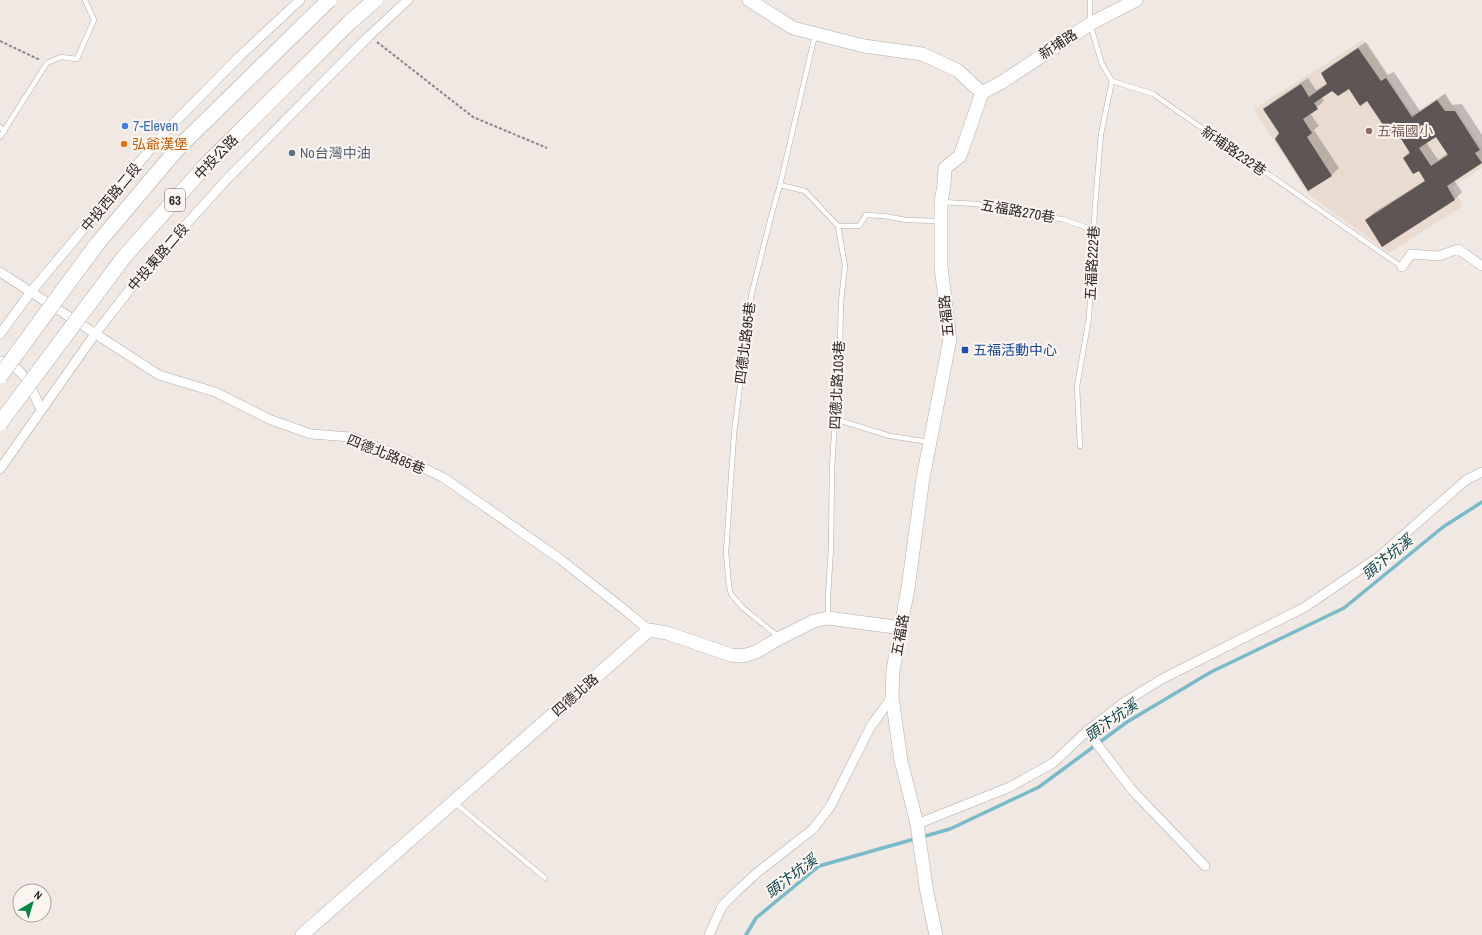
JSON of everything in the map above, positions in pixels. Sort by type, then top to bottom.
[{"type":"main road","name":"63","points":[[0,376],[97,244],[169,158],[238,88],[329,0]]},
{"type":"main road","name":"中投公路","points":[[0,423],[124,257],[206,165],[350,22],[375,0]]},
{"type":"street","name":"中投西路二段","points":[[0,334],[30,293],[164,133],[240,56],[300,0]]},
{"type":"street","name":"中投東路二段","points":[[0,468],[95,334],[145,270],[228,178],[369,36],[408,0]]},
{"type":"street","points":[[749,0],[793,28],[816,33],[838,41],[922,54],[957,70],[982,93]]},
{"type":"street","name":"新埔路","points":[[982,93],[1002,82],[1090,24],[1136,0]]},
{"type":"street","name":"五福路","points":[[936,935],[917,824],[901,761],[892,697],[894,670],[902,628],[929,442],[936,415],[950,339],[941,267],[941,202],[945,168],[960,156],[982,93]]},
{"type":"street","points":[[1402,267],[1411,254],[1439,256],[1458,249],[1482,266]]},
{"type":"street","name":"四德北路85巷","points":[[0,272],[159,376],[215,392],[272,420],[311,434],[351,437],[397,455],[444,478],[560,559],[649,630]]},
{"type":"street","points":[[0,361],[5,362],[18,370],[31,386],[41,410]]},
{"type":"street","points":[[917,824],[1010,787],[1053,763],[1087,731],[1122,703],[1162,679],[1305,607],[1380,556],[1466,480],[1482,472]]},
{"type":"street","points":[[649,630],[667,633],[731,655],[743,656],[756,652],[814,621],[828,618],[902,628]]},
{"type":"street","name":"四德北路","points":[[302,935],[649,630]]},
{"type":"street","points":[[709,935],[722,906],[758,872],[813,829],[830,807],[871,726],[892,697]]},
{"type":"street","points":[[1087,731],[1132,790],[1205,866]]},
{"type":"lane","points":[[0,137],[47,62],[61,57],[77,59],[94,20],[85,0]]},
{"type":"lane","points":[[1090,0],[1090,24],[1102,64],[1112,81]]},
{"type":"lane","name":"四德北路95巷","points":[[780,638],[743,608],[731,594],[726,552],[734,434],[751,296],[780,185],[816,33]]},
{"type":"lane","name":"五福路222巷","points":[[1080,446],[1077,386],[1089,318],[1101,134],[1112,81]]},
{"type":"lane","name":"新埔路232巷","points":[[1112,81],[1153,94],[1402,267]]},
{"type":"lane","points":[[0,127],[5,131]]},
{"type":"lane","points":[[780,185],[805,191],[838,226],[859,226],[866,215],[884,216],[906,220],[941,221]]},
{"type":"lane","name":"五福路270巷","points":[[941,202],[977,204],[1004,211],[1062,219],[1094,230]]},
{"type":"lane","name":"四德北路103巷","points":[[828,618],[831,548],[831,500],[835,419],[838,407],[836,389],[840,345],[841,302],[845,266],[838,226]]},
{"type":"lane","points":[[835,419],[890,436],[929,442]]},
{"type":"lane","points":[[454,802],[545,878]]},
{"type":"path","points":[[369,36],[473,117],[547,148]]},
{"type":"path","points":[[0,41],[47,62]]},
{"type":"shaded area","name":"五福國小","points":[[1363,40],[1412,114],[1445,93],[1482,148],[1482,168],[1452,187],[1463,206],[1389,253],[1307,193],[1254,109]]},
{"type":"building","points":[[1358,48],[1381,81],[1386,78],[1412,117],[1437,100],[1445,111],[1455,111],[1480,150],[1475,153],[1482,163],[1447,186],[1455,200],[1382,247],[1365,220],[1425,181],[1419,171],[1413,174],[1403,158],[1410,153],[1396,131],[1390,135],[1367,101],[1360,106],[1349,89],[1338,96],[1332,91],[1314,103],[1318,109],[1303,119],[1312,133],[1307,137],[1332,176],[1308,191],[1275,139],[1279,133],[1263,109],[1301,84],[1309,97],[1327,84],[1321,73]],"holes":[[[1436,137],[1448,155],[1431,166],[1419,148]]]},
{"type":"waterway","name":"頭汴坑溪","points":[[746,935],[756,918],[819,866],[950,829],[1039,787],[1127,722],[1211,672],[1344,608],[1443,527],[1482,502]]},
{"type":"place","name":"7-Eleven","points":[[125,126]]},
{"type":"place","name":"五福國小","points":[[1369,131]]},
{"type":"place","name":"弘爺漢堡","points":[[124,144]]},
{"type":"place","name":"No台灣中油","points":[[292,153]]},
{"type":"place","name":"五福活動中心","points":[[965,350]]}]
